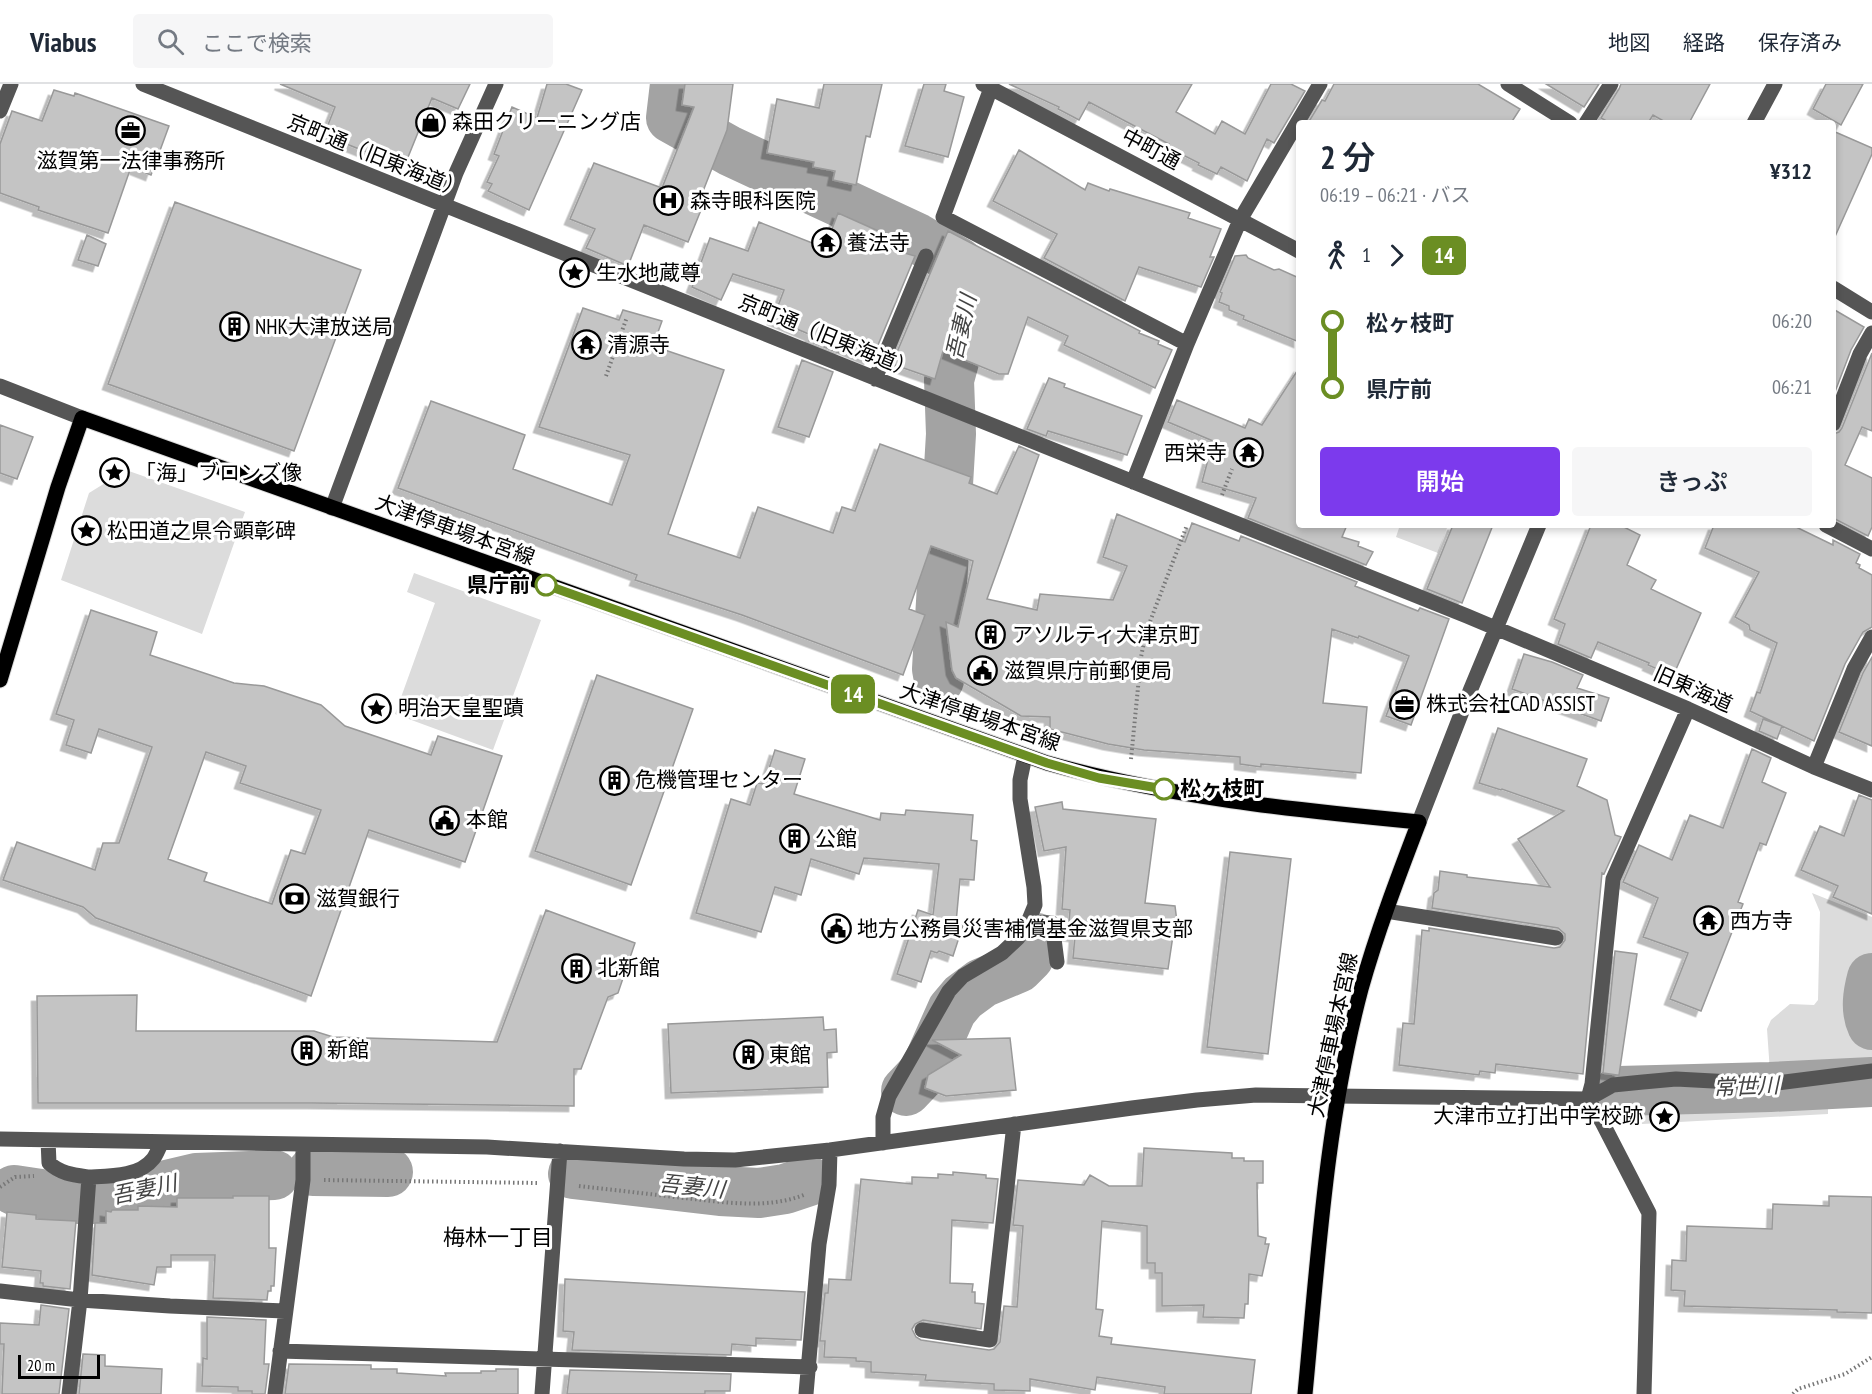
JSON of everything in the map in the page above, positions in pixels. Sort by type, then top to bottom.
[{"type":"main road","name":"大津停車場本宮線","points":[[82,418],[1025,756],[1099,778],[1128,784],[1315,812],[1419,822],[1386,911],[1361,990],[1339,1095],[1325,1191],[1305,1394]]},
{"type":"main road","points":[[0,680],[5,643],[82,418]]},
{"type":"street","points":[[0,111],[11,84]]},
{"type":"street","name":"京町通（旧東海道）","points":[[143,84],[1496,628]]},
{"type":"street","points":[[332,508],[456,173],[496,84]]},
{"type":"street","points":[[1299,120],[1320,84]]},
{"type":"street","points":[[1508,84],[1565,120]]},
{"type":"street","points":[[1588,120],[1611,84]]},
{"type":"street","points":[[1756,120],[1775,84]]},
{"type":"street","points":[[987,86],[943,217],[1187,344]]},
{"type":"street","name":"中町通","points":[[987,86],[1296,249]]},
{"type":"street","points":[[1133,482],[1187,344],[1240,220],[1296,125]]},
{"type":"street","points":[[875,378],[926,256]]},
{"type":"street","points":[[1836,290],[1872,312]]},
{"type":"street","points":[[1836,416],[1860,354],[1872,333]]},
{"type":"street","points":[[0,386],[82,418]]},
{"type":"street","points":[[1419,822],[1538,528]]},
{"type":"street","points":[[1832,528],[1872,549]]},
{"type":"street","name":"旧東海道","points":[[1496,628],[1872,790]]},
{"type":"street","points":[[1814,766],[1854,669],[1872,637]]},
{"type":"street","points":[[1644,1394],[1649,1213],[1602,1122],[1588,1100],[1592,1084],[1613,879],[1688,709]]},
{"type":"street","points":[[883,1143],[883,1117],[889,1096],[949,991],[963,976],[1002,953],[1018,938],[1035,905],[1020,799],[1020,780],[1025,756]]},
{"type":"street","points":[[1386,911],[1556,938]]},
{"type":"street","points":[[1028,922],[1052,923],[1057,962]]},
{"type":"street","points":[[0,1139],[487,1147],[735,1160],[830,1150],[1197,1100],[1256,1095],[1588,1100],[1612,1085],[1676,1079],[1768,1084],[1872,1071]]},
{"type":"street","points":[[921,1330],[990,1340],[1014,1124]]},
{"type":"street","points":[[48,1140],[50,1163],[57,1170],[89,1183],[133,1172],[147,1165],[153,1160],[162,1142]]},
{"type":"street","points":[[275,1394],[303,1169],[303,1145]]},
{"type":"street","points":[[806,1394],[819,1244],[829,1185],[830,1150]]},
{"type":"street","points":[[542,1394],[560,1151]]},
{"type":"street","points":[[69,1394],[80,1300],[89,1183]]},
{"type":"street","points":[[0,1291],[80,1300],[285,1311]]},
{"type":"street","points":[[280,1351],[810,1367]]},
{"type":"path","points":[[606,376],[627,317]]},
{"type":"path","points":[[1214,515],[1232,469]]},
{"type":"path","points":[[1131,759],[1141,657],[1146,632],[1194,507]]},
{"type":"path","points":[[1793,1394],[1798,1389],[1845,1374],[1872,1357]]},
{"type":"shaded area","points":[[126,470],[245,512],[202,634],[61,580],[89,493]]},
{"type":"shaded area","points":[[1399,528],[1447,528],[1438,553],[1396,537]]},
{"type":"shaded area","points":[[414,573],[541,620],[493,750],[395,714],[435,603],[407,592]]},
{"type":"shaded area","points":[[1812,893],[1872,917],[1872,959],[1865,991],[1866,1021],[1872,1037],[1872,1064],[1770,1072],[1767,1029],[1771,1020],[1790,1004],[1814,1005],[1818,1000],[1820,912]]},
{"type":"shaded area","points":[[1828,1089],[1828,1114],[1624,1125],[1608,1102],[1622,1096]]},
{"type":"building","points":[[280,84],[470,84],[458,109],[432,98],[404,167],[324,135],[335,107]]},
{"type":"building","points":[[547,84],[566,84],[582,90],[529,210],[488,191],[492,184],[487,182],[499,156],[494,154],[512,107],[537,118]]},
{"type":"building","points":[[685,84],[733,84],[727,130],[698,204],[701,210],[688,242],[644,225],[628,266],[586,248],[595,229],[570,219],[594,163],[662,188],[694,107],[682,105]]},
{"type":"building","points":[[824,84],[882,84],[870,137],[866,136],[856,185],[833,180],[835,171],[813,167],[814,162],[767,153],[777,99],[819,108]]},
{"type":"building","points":[[924,84],[946,84],[944,91],[964,97],[948,157],[905,146]]},
{"type":"building","points":[[1009,84],[1192,84],[1176,112],[1215,134],[1222,121],[1245,134],[1271,84],[1291,84],[1305,91],[1274,143],[1267,139],[1247,181],[1221,167],[1217,174],[1198,165],[1199,163],[1167,147],[1169,144],[1089,102],[1079,120],[1058,109],[1059,107]]},
{"type":"building","points":[[1334,84],[1478,84],[1520,109],[1513,120],[1310,120],[1322,100],[1325,101]]},
{"type":"building","points":[[1546,84],[1599,84],[1584,107]]},
{"type":"building","points":[[1621,84],[1710,84],[1691,120],[1662,120],[1653,115],[1650,120],[1605,120],[1601,118]]},
{"type":"building","points":[[1826,84],[1863,84],[1841,125],[1836,120],[1813,109]]},
{"type":"building","points":[[54,90],[74,96],[75,93],[169,126],[151,175],[131,167],[108,233],[38,210],[39,207],[0,193],[0,144],[12,111],[42,121]]},
{"type":"building","points":[[1836,132],[1872,148],[1872,154],[1836,234]]},
{"type":"building","points":[[1019,150],[1085,190],[1088,183],[1109,191],[1110,189],[1190,213],[1188,218],[1221,229],[1210,257],[1214,257],[1201,287],[1139,267],[1125,301],[1044,258],[1057,234],[993,201]]},
{"type":"building","name":"NHK大津放送局","points":[[175,202],[361,270],[294,451],[108,384]]},
{"type":"building","points":[[838,213],[885,234],[880,246],[915,256],[873,357],[870,356],[869,359],[841,347],[839,353],[809,341],[811,335],[773,319],[784,290],[733,274],[721,300],[692,287],[710,238],[748,251],[759,222],[825,248]]},
{"type":"building","points":[[948,231],[1140,331],[1139,333],[1159,341],[1158,344],[1172,350],[1155,388],[1064,345],[1068,336],[1028,317],[1008,374],[999,374],[943,351],[935,379],[892,364]]},
{"type":"building","points":[[87,235],[106,244],[98,266],[78,260]]},
{"type":"building","points":[[1246,255],[1274,270],[1279,269],[1296,277],[1296,341],[1243,319],[1244,316],[1229,310],[1229,306],[1219,302],[1222,293],[1220,292],[1235,256]]},
{"type":"building","points":[[583,308],[619,320],[623,310],[662,321],[653,346],[724,370],[668,534],[740,558],[758,507],[833,533],[842,507],[855,511],[880,444],[971,477],[969,483],[997,494],[1019,446],[1039,455],[987,599],[1037,610],[1040,594],[1113,600],[1127,566],[1103,557],[1117,514],[1185,542],[1192,523],[1239,541],[1241,536],[1357,582],[1355,586],[1418,611],[1420,608],[1449,619],[1411,725],[1386,716],[1409,656],[1359,636],[1358,638],[1332,629],[1323,703],[1367,707],[1361,773],[1261,764],[1261,767],[1240,764],[1240,757],[1144,750],[1108,744],[1050,729],[1050,717],[1021,716],[956,678],[952,670],[946,622],[958,627],[973,561],[931,546],[909,609],[925,615],[903,675],[742,615],[635,580],[637,575],[398,488],[431,401],[525,435],[513,469],[612,505],[630,455],[539,427]]},
{"type":"building","points":[[1836,311],[1864,327],[1851,350],[1836,389]]},
{"type":"building","points":[[1872,353],[1872,431],[1862,427],[1845,465],[1872,478],[1872,527],[1868,536],[1836,520],[1836,433],[1842,428]]},
{"type":"building","points":[[802,360],[833,372],[809,437],[778,427]]},
{"type":"building","points":[[1296,373],[1296,528],[1346,528],[1342,537],[1359,542],[1358,546],[1373,552],[1366,565],[1248,518],[1256,498],[1202,482],[1213,441],[1168,422],[1177,400],[1245,428],[1249,419],[1262,425]]},
{"type":"building","points":[[1049,378],[1065,384],[1064,387],[1142,416],[1127,455],[1048,431],[1046,436],[1027,429]]},
{"type":"building","points":[[0,425],[33,437],[17,479],[0,473]]},
{"type":"building","points":[[1452,528],[1492,528],[1462,603],[1427,589]]},
{"type":"building","points":[[1590,528],[1626,528],[1640,535],[1627,565],[1656,580],[1651,589],[1701,613],[1673,676],[1648,665],[1649,663],[1598,642],[1591,658],[1558,644],[1565,624],[1554,619]]},
{"type":"building","points":[[1713,528],[1798,528],[1833,545],[1833,540],[1860,554],[1856,563],[1860,565],[1859,568],[1872,575],[1872,627],[1863,632],[1845,664],[1814,741],[1750,711],[1757,692],[1760,693],[1777,643],[1750,630],[1749,625],[1735,617],[1759,572],[1705,548]]},
{"type":"building","name":"本館","points":[[91,610],[157,632],[150,655],[234,683],[264,686],[321,705],[345,726],[431,755],[438,736],[502,756],[465,862],[369,830],[311,996],[96,918],[83,907],[3,880],[17,842],[95,870],[103,843],[119,843],[152,747],[99,729],[91,753],[66,745],[74,720],[56,714]],"holes":[[[206,752],[246,766],[240,783],[321,810],[305,854],[291,850],[272,904],[204,881],[207,873],[168,859]]]},
{"type":"building","points":[[1524,654],[1552,662],[1583,675],[1577,688],[1609,698],[1601,721],[1512,689]]},
{"type":"building","points":[[1872,657],[1872,746],[1839,732]]},
{"type":"building","name":"危機管理センター","points":[[597,675],[693,709],[631,885],[535,851]]},
{"type":"building","points":[[1763,719],[1782,726],[1777,739],[1759,731]]},
{"type":"building","points":[[1498,728],[1587,759],[1577,786],[1607,800],[1615,835],[1621,837],[1604,874],[1602,873],[1583,1074],[1496,1064],[1495,1073],[1480,1071],[1479,1075],[1399,1065],[1403,1023],[1414,1024],[1422,930],[1429,931],[1429,928],[1554,948],[1560,947],[1565,940],[1565,934],[1558,928],[1432,908],[1434,893],[1438,890],[1440,871],[1467,875],[1467,877],[1550,887],[1518,839],[1564,811],[1479,783]]},
{"type":"building","points":[[1752,749],[1771,758],[1762,782],[1786,793],[1766,845],[1760,843],[1738,902],[1743,904],[1701,1011],[1670,999],[1688,953],[1643,937],[1658,898],[1623,882],[1639,845],[1672,860],[1690,815],[1723,828]]},
{"type":"building","name":"公館","points":[[775,750],[805,759],[794,794],[880,820],[881,813],[905,815],[906,810],[973,815],[971,840],[977,841],[974,880],[960,879],[956,923],[963,925],[953,956],[931,951],[921,982],[897,974],[918,910],[933,915],[939,864],[864,858],[859,874],[811,859],[801,895],[775,887],[761,932],[696,913],[731,799],[750,805],[757,783],[764,784]]},
{"type":"building","points":[[1859,795],[1872,800],[1872,914],[1833,897],[1838,886],[1801,870],[1820,826],[1844,836]]},
{"type":"building","points":[[1062,802],[1063,809],[1156,819],[1145,903],[1175,906],[1178,930],[1174,929],[1168,969],[1073,958],[1075,936],[1068,935],[1070,910],[1062,909],[1066,847],[1044,851],[1035,807]]},
{"type":"building","points":[[1230,852],[1291,859],[1268,1054],[1207,1047]]},
{"type":"building","name":"新館","points":[[546,910],[635,943],[618,993],[608,997],[581,1069],[574,1069],[574,1106],[38,1103],[37,996],[137,995],[136,1031],[314,1031],[333,1037],[497,1042]]},
{"type":"building","points":[[1615,951],[1637,954],[1619,1075],[1603,1073]]},
{"type":"building","name":"東館","points":[[823,1017],[824,1030],[836,1029],[837,1052],[827,1053],[828,1087],[671,1093],[668,1024]]},
{"type":"building","points":[[1010,1038],[1016,1090],[946,1096],[925,1088],[928,1075],[961,1055],[932,1040]]},
{"type":"building","points":[[1144,1148],[1232,1153],[1232,1158],[1244,1158],[1244,1161],[1263,1161],[1263,1183],[1257,1183],[1258,1236],[1266,1238],[1265,1244],[1269,1244],[1262,1276],[1249,1274],[1248,1304],[1245,1304],[1244,1318],[1203,1317],[1204,1305],[1162,1306],[1162,1273],[1155,1273],[1155,1263],[1147,1263],[1147,1226],[1102,1221],[1096,1309],[1103,1310],[1099,1336],[1112,1338],[1111,1344],[1255,1360],[1251,1394],[1164,1394],[1165,1387],[1097,1377],[1095,1390],[1030,1379],[1030,1391],[994,1390],[994,1384],[925,1380],[926,1375],[871,1372],[871,1362],[856,1361],[856,1358],[824,1357],[825,1341],[820,1341],[825,1293],[828,1293],[829,1279],[851,1280],[861,1179],[912,1184],[912,1177],[938,1178],[938,1174],[953,1175],[953,1172],[986,1175],[986,1178],[998,1179],[993,1223],[952,1220],[950,1283],[973,1284],[972,1292],[975,1292],[975,1303],[984,1304],[981,1329],[923,1320],[915,1324],[912,1329],[916,1337],[921,1340],[989,1350],[994,1349],[1000,1342],[1004,1306],[1017,1307],[1023,1226],[1013,1225],[1018,1180],[1084,1185],[1090,1175],[1109,1186],[1142,1186]]},
{"type":"building","points":[[233,1196],[269,1196],[269,1248],[276,1248],[274,1286],[271,1286],[271,1291],[268,1291],[267,1300],[213,1298],[215,1255],[171,1255],[171,1267],[157,1267],[154,1285],[92,1275],[95,1223],[106,1223],[106,1211],[138,1210],[138,1206],[177,1207],[177,1198],[233,1198]]},
{"type":"building","points":[[1829,1196],[1872,1197],[1872,1313],[1684,1306],[1685,1291],[1671,1290],[1672,1260],[1686,1261],[1687,1226],[1772,1229],[1773,1204],[1829,1206]]},
{"type":"building","points":[[7,1212],[36,1215],[36,1219],[76,1221],[70,1289],[43,1286],[43,1283],[40,1283],[41,1271],[2,1267]]},
{"type":"building","points":[[565,1279],[805,1292],[801,1340],[756,1338],[756,1346],[732,1344],[731,1355],[572,1350],[574,1332],[563,1331]]},
{"type":"building","points":[[41,1305],[69,1309],[59,1394],[2,1394],[4,1344],[0,1344],[0,1323],[39,1325]]},
{"type":"building","points":[[207,1317],[266,1320],[264,1364],[269,1364],[265,1394],[238,1391],[238,1387],[202,1386],[203,1358],[207,1359]]},
{"type":"building","points":[[83,1354],[105,1355],[105,1366],[162,1369],[161,1394],[79,1394]]},
{"type":"building","points":[[289,1364],[371,1365],[371,1369],[397,1369],[397,1373],[446,1376],[445,1373],[481,1373],[481,1371],[496,1371],[496,1369],[518,1369],[518,1394],[285,1394]]},
{"type":"building","points":[[570,1370],[731,1374],[730,1391],[705,1391],[705,1394],[567,1394]]},
{"type":"waterway","name":"吾妻川","points":[[675,84],[671,118],[730,151],[917,238],[958,262],[971,274],[971,298],[949,380],[951,434],[937,669],[939,680]]},
{"type":"waterway","name":"吾妻川","points":[[906,1091],[925,1071],[952,1010],[963,997],[982,983],[1018,968],[1029,957],[1037,938]]},
{"type":"waterway","name":"常世川","points":[[1872,978],[1868,996],[1872,1025]]},
{"type":"waterway","name":"常世川","points":[[1619,1091],[1872,1082]]},
{"type":"waterway","name":"吾妻川","points":[[313,1171],[388,1172]]},
{"type":"waterway","name":"吾妻川","points":[[573,1174],[720,1191],[759,1193],[785,1189],[809,1181]]},
{"type":"waterway","name":"吾妻川","points":[[14,1190],[74,1199],[107,1199],[196,1178],[274,1175]]},
{"type":"bus line","name":"14","points":[[546,585],[1047,763],[1099,778],[1164,789]]},
{"type":"place","name":"森田クリーニング店","points":[[431,122]]},
{"type":"place","name":"滋賀第一法律事務所","points":[[131,130]]},
{"type":"place","name":"森寺眼科医院","points":[[669,201]]},
{"type":"place","name":"養法寺","points":[[826,243]]},
{"type":"place","name":"生水地蔵尊","points":[[575,273]]},
{"type":"place","name":"NHK大津放送局","points":[[234,327]]},
{"type":"place","name":"清源寺","points":[[586,345]]},
{"type":"place","name":"西栄寺","points":[[1248,453]]},
{"type":"place","name":"「海」ブロンズ像","points":[[114,473]]},
{"type":"place","name":"松田道之県令顕彰碑","points":[[86,531]]},
{"type":"place","name":"県庁前","points":[[546,585]]},
{"type":"place","name":"アソルティ大津京町","points":[[991,635]]},
{"type":"place","name":"滋賀県庁前郵便局","points":[[983,671]]},
{"type":"place","name":"株式会社CAD ASSIST","points":[[1405,704]]},
{"type":"place","name":"明治天皇聖蹟","points":[[377,708]]},
{"type":"place","name":"危機管理センター","points":[[614,780]]},
{"type":"place","name":"松ヶ枝町","points":[[1164,789]]},
{"type":"place","name":"本館","points":[[445,820]]},
{"type":"place","name":"公館","points":[[794,839]]},
{"type":"place","name":"滋賀銀行","points":[[295,899]]},
{"type":"place","name":"西方寺","points":[[1709,921]]},
{"type":"place","name":"地方公務員災害補償基金滋賀県支部","points":[[836,929]]},
{"type":"place","name":"北新館","points":[[576,968]]},
{"type":"place","name":"新館","points":[[306,1050]]},
{"type":"place","name":"東館","points":[[748,1055]]},
{"type":"place","name":"大津市立打出中学校跡","points":[[1664,1116]]},
{"type":"district","name":"梅林一丁目","points":[[498,1237]]}]
